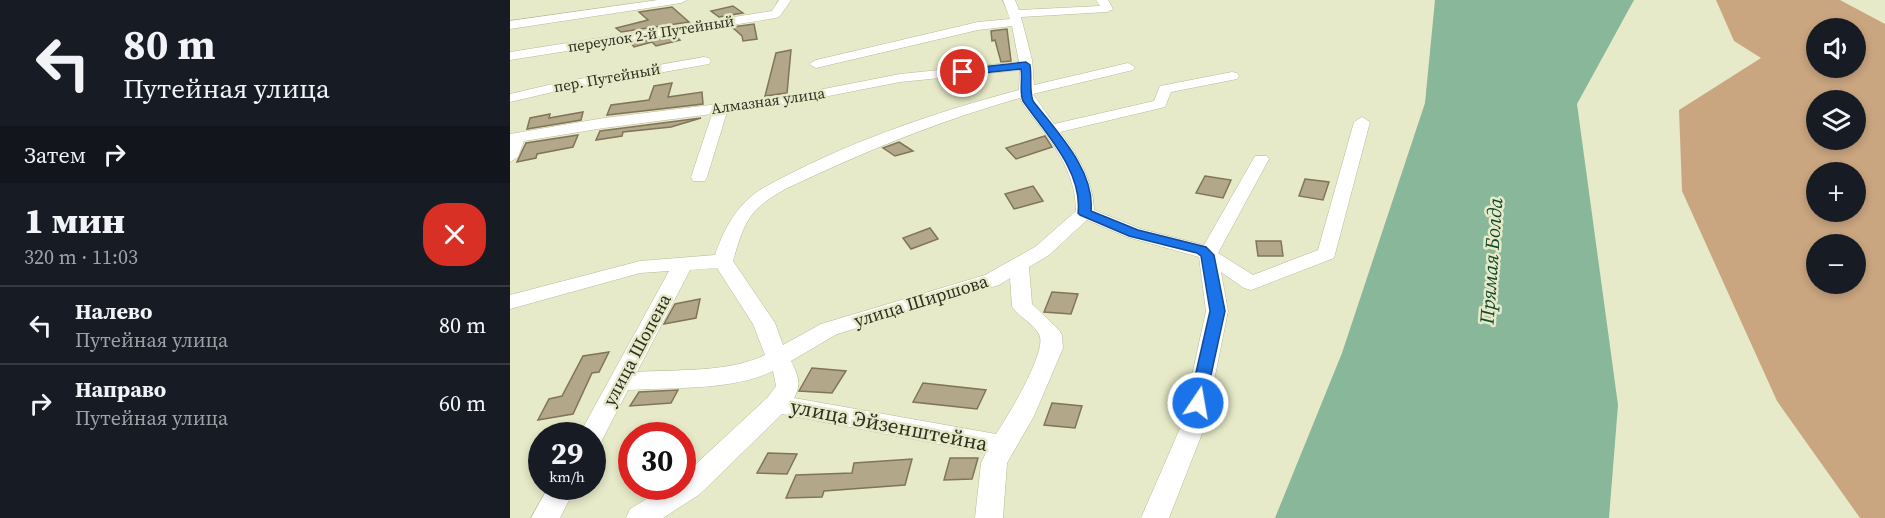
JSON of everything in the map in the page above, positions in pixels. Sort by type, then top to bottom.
[{"type":"street","points":[[510,25],[681,0]]},
{"type":"street","name":"переулок 2-й Путейный","points":[[510,56],[776,14],[785,0]]},
{"type":"street","points":[[1009,0],[1016,18],[1026,65],[1028,84],[1025,93],[1028,101],[1074,165],[1086,198],[1085,213],[1134,233],[1201,250],[1251,283],[1327,254],[1362,122]]},
{"type":"street","points":[[816,64],[1016,18],[1107,9],[1102,0]]},
{"type":"street","name":"пер. Путейный","points":[[510,98],[568,84],[704,61]]},
{"type":"street","name":"Алмазная улица","points":[[514,138],[604,123],[793,99],[900,78],[1026,65]]},
{"type":"street","points":[[723,261],[733,229],[749,207],[774,189],[887,137],[930,121],[1025,93],[1044,85],[1128,67]]},
{"type":"street","points":[[1050,130],[1160,104],[1165,89],[1232,76]]},
{"type":"street","points":[[699,177],[721,108]]},
{"type":"street","points":[[510,158],[514,138]]},
{"type":"street","points":[[1155,518],[1193,426],[1217,311],[1208,255],[1261,159]]},
{"type":"street","name":"улица Ширшова","points":[[621,382],[726,375],[754,370],[829,329],[992,280],[1042,251],[1085,213]]},
{"type":"street","points":[[510,302],[640,267],[682,266],[723,261]]},
{"type":"street","points":[[649,515],[691,486],[777,404],[788,387],[786,374],[757,312],[723,261]]},
{"type":"street","name":"улица Шопена","points":[[599,422],[682,266]]},
{"type":"street","points":[[989,518],[994,463],[1002,446],[1022,416],[1052,348],[1051,335],[1046,328],[1022,306],[1019,266]]},
{"type":"street","name":"улица Эйзенштейна","points":[[777,404],[1002,446]]},
{"type":"street","points":[[545,518],[555,500]]},
{"type":"shaded area","points":[[1716,0],[1840,0],[1885,24],[1885,518],[1860,518],[1777,401],[1682,191],[1679,110],[1761,58],[1734,41]]},
{"type":"water","name":"Прямая Болда","points":[[1435,0],[1634,0],[1577,104],[1618,405],[1609,518],[1275,518],[1342,353],[1425,103]]},
{"type":"building","points":[[733,6],[743,13],[719,17],[711,11]]},
{"type":"building","points":[[672,7],[689,22],[621,32],[616,28],[648,20],[639,12]]},
{"type":"building","points":[[754,24],[757,39],[743,41],[742,36],[732,27]]},
{"type":"building","points":[[1007,29],[1011,61],[1001,62],[995,40],[992,41],[991,31]]},
{"type":"building","points":[[676,36],[680,40],[656,46],[652,42],[634,47],[631,43]]},
{"type":"building","points":[[791,50],[787,93],[765,96],[776,53]]},
{"type":"building","points":[[672,83],[668,97],[702,92],[703,104],[607,115],[611,105],[649,100],[654,86]]},
{"type":"building","points":[[583,112],[581,120],[527,129],[530,118],[550,114],[549,118]]},
{"type":"building","points":[[701,118],[671,127],[623,132],[622,136],[596,140],[600,131]]},
{"type":"building","points":[[578,135],[573,147],[537,154],[536,158],[517,162],[526,143]]},
{"type":"building","points":[[1045,136],[1052,147],[1016,159],[1006,148]]},
{"type":"building","points":[[899,142],[913,151],[895,156],[883,148]]},
{"type":"building","points":[[1205,176],[1231,180],[1223,198],[1196,193]]},
{"type":"building","points":[[1305,179],[1329,182],[1323,200],[1299,196]]},
{"type":"building","points":[[1033,186],[1043,201],[1014,209],[1005,194]]},
{"type":"building","points":[[930,228],[938,239],[911,249],[903,238]]},
{"type":"building","points":[[1256,241],[1281,241],[1283,256],[1258,256]]},
{"type":"building","points":[[1052,292],[1078,294],[1071,314],[1044,312]]},
{"type":"building","points":[[700,299],[696,318],[664,324],[675,304]]},
{"type":"building","points":[[609,352],[599,372],[592,373],[573,414],[538,420],[549,399],[562,396],[583,356]]},
{"type":"building","points":[[812,368],[846,371],[832,393],[799,391]]},
{"type":"building","points":[[923,383],[986,390],[977,409],[913,402]]},
{"type":"building","points":[[678,390],[671,403],[630,406],[639,392]]},
{"type":"building","points":[[1052,403],[1082,406],[1075,428],[1044,425]]},
{"type":"building","points":[[768,453],[797,454],[787,474],[757,473]]},
{"type":"building","points":[[950,458],[978,458],[972,479],[944,480]]},
{"type":"building","points":[[912,459],[905,485],[824,491],[822,497],[786,498],[796,475],[852,473],[854,463]]},
{"type":"route","points":[[963,72],[1026,65],[1028,84],[1025,93],[1028,101],[1074,165],[1086,198],[1085,213],[1134,233],[1201,250],[1208,255],[1217,311],[1198,403]]}]
